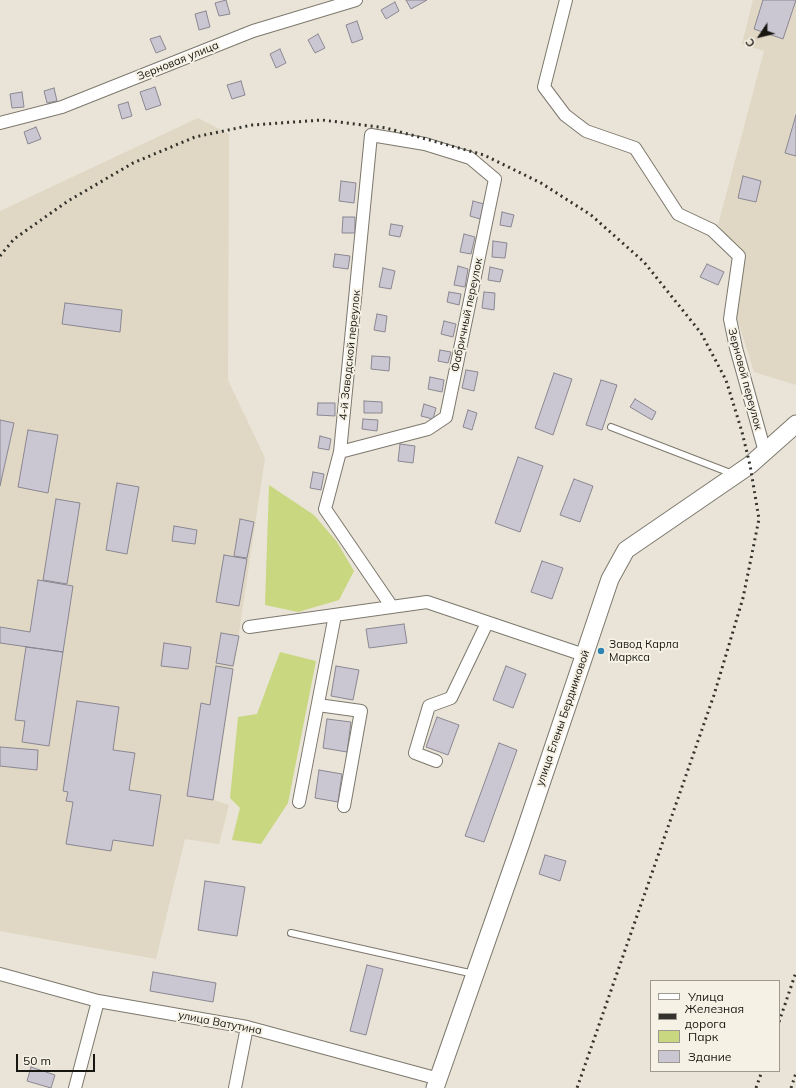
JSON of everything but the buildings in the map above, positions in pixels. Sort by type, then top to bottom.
[{"type":"street","name":"Зерновая улица","points":[[0,123],[62,107],[252,31],[356,0]]},
{"type":"street","name":"Зерновой переулок","points":[[566,0],[544,87],[565,115],[586,131],[635,148],[678,214],[712,230],[739,256],[730,319],[736,348],[765,452]]},
{"type":"street","name":"4-й Заводской переулок","points":[[392,607],[325,509],[340,452],[372,135],[425,144]]},
{"type":"street","name":"Фабричный переулок","points":[[340,452],[428,429],[446,417],[495,179],[470,158],[425,144]]},
{"type":"street","name":"улица Елены Бердниковой","points":[[437,1084],[476,974],[610,579],[626,550],[750,465],[796,424]]},
{"type":"street","points":[[249,627],[427,602],[584,655]]},
{"type":"street","points":[[299,802],[335,615]]},
{"type":"street","points":[[436,761],[415,753],[429,706],[451,698],[487,623]]},
{"type":"street","points":[[318,705],[362,711],[344,806]]},
{"type":"street","name":"улица Ватутина","points":[[0,974],[98,1001],[247,1027],[437,1084]]},
{"type":"street","points":[[75,1088],[98,1001]]},
{"type":"street","points":[[235,1088],[247,1027]]},
{"type":"lane","points":[[611,427],[735,475]]},
{"type":"lane","points":[[291,933],[476,974]]},
{"type":"shaded area","points":[[753,0],[796,0],[796,385],[754,372],[736,315],[744,257],[718,225],[764,51],[742,44]]},
{"type":"shaded area","points":[[198,118],[229,134],[228,380],[265,458],[214,800],[229,805],[219,844],[185,839],[156,959],[0,931],[0,211]]},
{"type":"green space","points":[[269,485],[314,515],[337,542],[354,571],[339,600],[298,612],[265,605]]},
{"type":"green space","points":[[280,652],[316,661],[288,803],[261,844],[232,840],[240,808],[230,798],[238,717],[257,714]]},
{"type":"railway","points":[[0,256],[14,239],[68,201],[133,163],[195,137],[252,125],[322,120],[386,128],[484,155],[541,183],[591,215],[644,262],[701,333],[726,380],[742,432],[750,465],[759,519],[743,598],[714,695],[577,1088]]},
{"type":"railway","points":[[780,1019],[796,972]]},
{"type":"railway","points":[[756,1088],[762,1072]]},
{"type":"railway","points":[[791,1088],[796,1073]]},
{"type":"place","name":"Завод Карла Маркса","points":[[601,651]]}]
